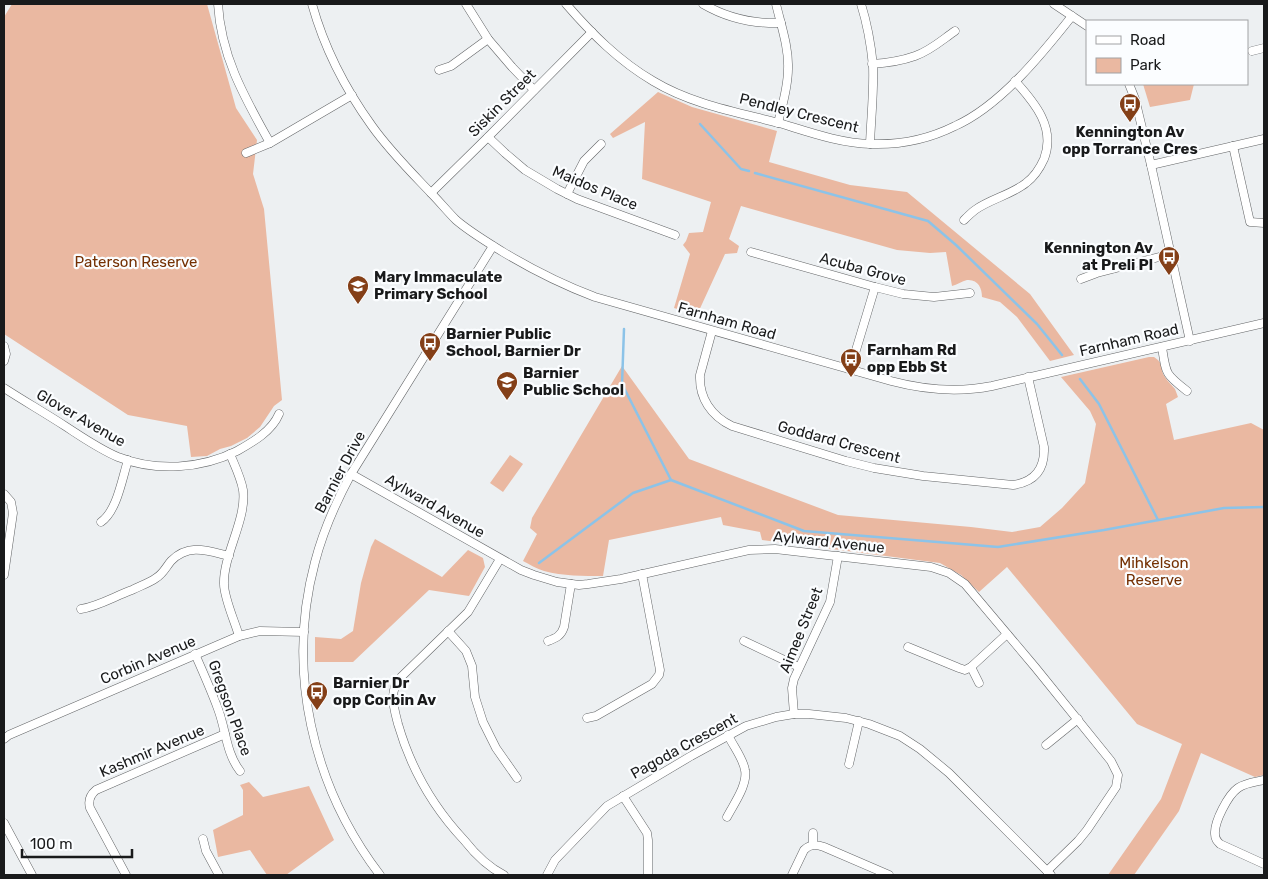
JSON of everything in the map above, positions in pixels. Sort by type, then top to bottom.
[{"type":"street","points":[[218,4],[221,31],[232,68],[240,88],[270,143]]},
{"type":"street","name":"Farnham Road","points":[[312,4],[332,58],[352,95],[373,127],[456,219],[493,246],[547,277],[615,304],[906,385],[940,390],[982,388],[1264,323]]},
{"type":"street","points":[[466,4],[488,39],[512,68],[534,90]]},
{"type":"street","name":"Pendley Crescent","points":[[566,4],[592,32],[624,61],[666,88],[704,103],[841,140],[870,144],[913,141],[934,135],[974,116],[987,107],[1015,81],[1051,43],[1072,16]]},
{"type":"street","points":[[702,4],[740,20],[768,24],[781,23]]},
{"type":"street","points":[[776,4],[788,60],[786,90],[778,123]]},
{"type":"street","points":[[861,4],[867,27],[872,64],[870,144]]},
{"type":"street","points":[[1054,4],[1086,25]]},
{"type":"street","points":[[872,64],[894,62],[915,56],[955,31]]},
{"type":"street","name":"Siskin Street","points":[[431,193],[592,32]]},
{"type":"street","points":[[439,70],[451,66],[488,39]]},
{"type":"street","points":[[1252,51],[1264,48]]},
{"type":"street","points":[[964,220],[976,209],[1028,182],[1040,167],[1045,155],[1048,142],[1045,122],[1038,109],[1015,81]]},
{"type":"street","points":[[1129,85],[1135,99],[1151,165],[1190,341]]},
{"type":"street","points":[[246,153],[270,143],[352,95]]},
{"type":"street","name":"Maidos Place","points":[[488,137],[525,170],[566,194],[675,235]]},
{"type":"street","points":[[1151,165],[1264,139]]},
{"type":"street","points":[[566,194],[584,161],[601,144]]},
{"type":"street","points":[[1233,146],[1250,222],[1264,223]]},
{"type":"street","name":"Barnier Drive","points":[[380,875],[344,821],[315,746],[304,678],[304,632],[308,593],[315,562],[332,512],[351,474],[493,246]]},
{"type":"street","name":"Acuba Grove","points":[[751,252],[875,288],[903,294],[926,297],[970,293]]},
{"type":"street","points":[[1081,279],[1171,254]]},
{"type":"street","points":[[850,370],[875,288]]},
{"type":"street","name":"Goddard Crescent","points":[[712,331],[700,380],[705,402],[720,420],[732,426],[815,452],[901,473],[1013,485],[1021,484],[1033,478],[1043,461],[1044,447],[1028,377]]},
{"type":"street","points":[[4,346],[6,354],[4,361]]},
{"type":"street","points":[[1162,347],[1168,375],[1187,391]]},
{"type":"street","name":"Glover Avenue","points":[[4,388],[112,454],[149,465],[178,466],[210,461],[230,454],[254,440],[272,426],[279,414]]},
{"type":"street","points":[[230,454],[240,479],[244,497],[224,576],[224,588],[239,636]]},
{"type":"street","points":[[100,522],[106,519],[114,505],[128,460]]},
{"type":"street","name":"Aylward Avenue","points":[[351,474],[500,559],[534,576],[552,581],[580,585],[601,583],[749,550],[775,549],[931,567],[949,574],[965,584],[1078,719],[1115,767],[1118,774],[1118,782],[1106,803],[1087,830],[1049,873]]},
{"type":"street","points":[[4,494],[11,502],[13,513],[4,569]]},
{"type":"street","points":[[81,609],[93,606],[154,580],[163,573],[172,561],[183,553],[202,550],[229,556]]},
{"type":"street","name":"Aimee Street","points":[[794,714],[792,688],[794,679],[830,602],[838,556]]},
{"type":"street","points":[[500,559],[468,612],[397,682],[392,695],[409,756],[430,799],[473,851],[504,875]]},
{"type":"street","points":[[588,718],[596,716],[644,689],[659,676],[660,670],[642,574]]},
{"type":"street","points":[[548,641],[562,633],[571,584]]},
{"type":"street","name":"Corbin Avenue","points":[[5,736],[239,636],[251,632],[266,631],[304,632]]},
{"type":"street","points":[[448,632],[466,651],[472,666],[475,697],[483,722],[496,748],[517,778]]},
{"type":"street","points":[[908,647],[965,670],[971,667],[1007,634]]},
{"type":"street","points":[[744,641],[799,667]]},
{"type":"street","name":"Gregson Place","points":[[195,654],[219,709],[232,760],[240,771]]},
{"type":"street","points":[[971,667],[979,683]]},
{"type":"street","name":"Pagoda Crescent","points":[[547,875],[555,860],[607,806],[746,726],[766,719],[794,714],[832,715],[879,727],[900,736],[932,757],[950,773],[1049,873]]},
{"type":"street","points":[[1046,745],[1078,719]]},
{"type":"street","points":[[849,764],[859,721]]},
{"type":"street","name":"Kashmir Avenue","points":[[126,875],[90,808],[89,803],[92,794],[96,790],[225,734]]},
{"type":"street","points":[[727,817],[743,786],[745,778],[743,763],[728,735]]},
{"type":"street","points":[[1264,780],[1245,784],[1233,792],[1222,810],[1215,832],[1216,839],[1220,844],[1264,864]]},
{"type":"street","points":[[623,796],[647,833],[648,875]]},
{"type":"street","points":[[5,827],[32,875]]},
{"type":"street","points":[[813,833],[813,844]]},
{"type":"street","points":[[202,840],[219,875]]},
{"type":"street","points":[[792,875],[804,850],[813,844],[889,875]]},
{"type":"green space","name":"Paterson Reserve","points":[[12,4],[207,4],[236,108],[257,140],[253,174],[264,209],[282,400],[274,406],[260,427],[247,438],[207,456],[191,457],[187,426],[128,415],[4,334],[4,17]]},
{"type":"green space","points":[[1143,85],[1194,85],[1190,100],[1150,107]]},
{"type":"green space","points":[[658,92],[692,107],[777,131],[769,162],[850,185],[907,192],[1030,294],[1074,355],[1050,361],[1017,317],[1000,302],[982,297],[977,283],[967,280],[952,286],[946,252],[930,253],[897,250],[741,206],[729,239],[739,246],[737,253],[725,254],[697,315],[674,308],[690,254],[683,245],[689,233],[703,232],[711,202],[642,179],[645,122],[613,138],[610,134]]},
{"type":"green space","name":"Mihkelson Reserve","points":[[1154,357],[1161,364],[1163,374],[1175,389],[1178,397],[1166,404],[1174,440],[1251,423],[1264,430],[1264,775],[1255,777],[1201,753],[1179,811],[1134,875],[1108,875],[1161,799],[1182,744],[1137,724],[1007,567],[979,592],[961,575],[940,563],[762,540],[760,532],[723,525],[721,517],[609,540],[603,576],[551,573],[523,561],[537,534],[530,528],[532,518],[622,366],[689,459],[838,515],[1012,532],[1040,527],[1062,508],[1085,483],[1096,424],[1090,411],[1061,377]]},
{"type":"green space","points":[[510,455],[523,464],[503,492],[490,483]]},
{"type":"green space","points":[[375,539],[442,577],[468,550],[483,558],[485,567],[469,596],[429,590],[353,662],[315,662],[315,637],[341,639],[353,631],[361,583]]},
{"type":"green space","points":[[249,782],[263,797],[309,786],[334,840],[286,875],[267,875],[250,850],[218,857],[213,830],[243,815],[243,790],[240,785]]},
{"type":"waterway","points":[[700,124],[741,169],[749,171]]},
{"type":"waterway","points":[[755,173],[928,221],[956,245],[1037,324],[1062,355]]},
{"type":"waterway","points":[[624,329],[622,384],[671,480]]},
{"type":"waterway","points":[[1080,379],[1099,404],[1158,520]]},
{"type":"waterway","points":[[539,563],[633,493],[671,480],[804,531],[998,547],[1224,508],[1264,507]]},
{"type":"place","name":"Kennington Av opp Torrance Cres","points":[[1130,123]]},
{"type":"place","name":"Kennington Av at Preli Pl","points":[[1169,276]]},
{"type":"place","name":"Mary Immaculate Primary School","points":[[358,305]]},
{"type":"place","name":"Barnier Public School, Barnier Dr","points":[[430,362]]},
{"type":"place","name":"Farnham Rd opp Ebb St","points":[[851,378]]},
{"type":"place","name":"Barnier Public School","points":[[507,401]]},
{"type":"place","name":"Barnier Dr opp Corbin Av","points":[[317,711]]}]
